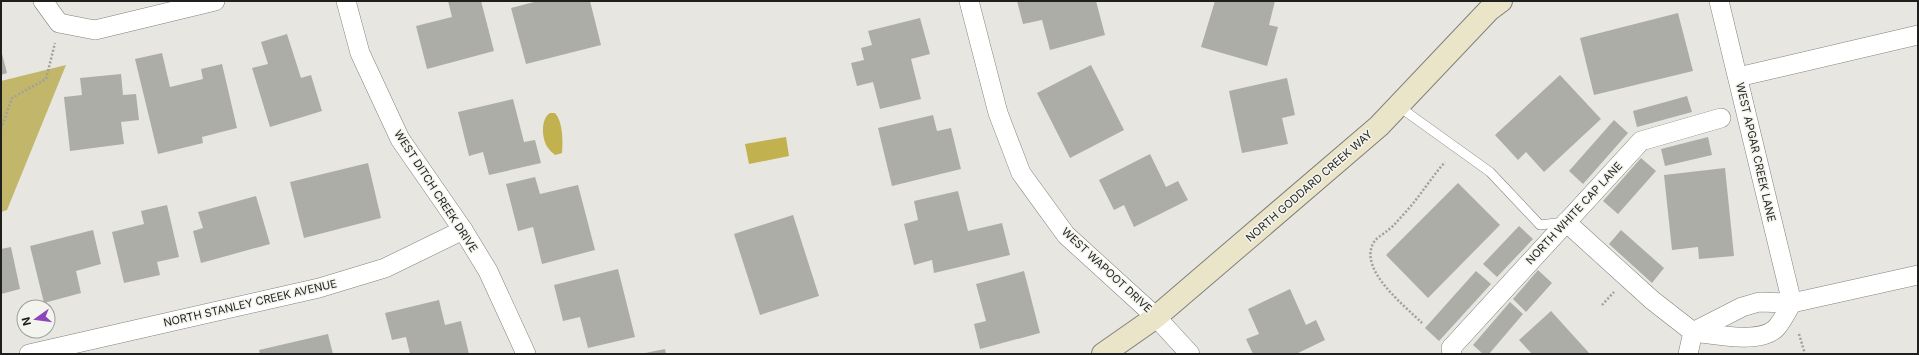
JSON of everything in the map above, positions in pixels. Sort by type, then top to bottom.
[{"type":"street","points":[[43,1],[59,23],[95,30],[215,1]]},
{"type":"street","name":"WEST DITCH CREEK DRIVE","points":[[346,1],[360,53],[400,139],[463,230],[488,271],[526,354]]},
{"type":"street","name":"WEST WAPOOT DRIVE","points":[[969,1],[998,113],[1021,173],[1066,235],[1156,317],[1190,354]]},
{"type":"street","name":"NORTH GODDARD CREEK WAY","points":[[1103,354],[1156,317],[1379,126],[1489,10],[1501,1]]},
{"type":"street","name":"WEST APGAR CREEK LANE","points":[[1719,1],[1792,303]]},
{"type":"street","points":[[1738,77],[1918,35]]},
{"type":"street","name":"NORTH WHITE CAP LANE","points":[[1452,351],[1641,140],[1721,118]]},
{"type":"street","points":[[1566,222],[1652,300],[1692,332],[1751,338],[1770,333],[1777,327],[1792,303]]},
{"type":"street","name":"NORTH STANLEY CREEK AVENUE","points":[[29,354],[319,288],[385,268],[463,230]]},
{"type":"street","points":[[1692,332],[1742,307],[1758,302],[1792,303],[1918,275]]},
{"type":"street","points":[[1688,354],[1692,332]]},
{"type":"lane","points":[[1398,106],[1490,172],[1540,225],[1566,222]]},
{"type":"path","points":[[1,129],[12,98],[46,79],[59,23]]},
{"type":"path","points":[[1422,323],[1375,272],[1370,261],[1371,249],[1374,241],[1390,229],[1414,203],[1430,179],[1445,162]]},
{"type":"path","points":[[1797,328],[1805,354]]},
{"type":"shaded area","points":[[66,65],[7,210],[1,212],[1,81]]},
{"type":"shaded area","points":[[550,113],[555,113],[558,117],[562,132],[562,153],[555,155],[548,148],[543,135],[543,125]]},
{"type":"shaded area","points":[[786,137],[789,156],[749,164],[745,144]]},
{"type":"building","points":[[448,1],[481,1],[494,51],[427,69],[416,26],[452,17]]},
{"type":"building","points":[[538,1],[590,1],[601,45],[526,64],[511,8]]},
{"type":"building","points":[[1017,1],[1096,1],[1105,35],[1050,50],[1042,20],[1023,24]]},
{"type":"building","points":[[1215,1],[1275,1],[1269,25],[1278,27],[1267,66],[1201,47]]},
{"type":"building","points":[[1678,13],[1693,71],[1594,95],[1580,38]]},
{"type":"building","points":[[920,18],[930,54],[911,59],[921,99],[880,109],[873,82],[857,86],[851,63],[864,60],[861,48],[872,45],[868,31]]},
{"type":"building","points":[[287,34],[301,78],[311,75],[322,111],[270,127],[252,68],[268,64],[261,42]]},
{"type":"building","points":[[1,50],[7,73],[1,75]]},
{"type":"building","points":[[162,53],[170,87],[203,79],[201,69],[222,64],[237,128],[202,137],[203,143],[158,154],[135,59]]},
{"type":"building","points":[[1091,65],[1124,130],[1070,158],[1037,93]]},
{"type":"building","points":[[121,74],[123,95],[136,94],[139,120],[121,122],[124,144],[70,151],[64,97],[82,95],[80,78]]},
{"type":"building","points":[[1560,75],[1601,119],[1544,172],[1526,152],[1518,160],[1495,135]]},
{"type":"building","points":[[1287,78],[1295,115],[1282,118],[1288,144],[1242,153],[1229,91]]},
{"type":"building","points":[[1687,96],[1692,112],[1637,127],[1633,111]]},
{"type":"building","points":[[513,99],[524,142],[535,140],[541,163],[489,175],[483,152],[469,156],[458,112]]},
{"type":"building","points":[[933,115],[937,131],[951,128],[961,169],[892,186],[878,128]]},
{"type":"building","points":[[1614,120],[1628,133],[1583,184],[1569,171]]},
{"type":"building","points":[[1708,137],[1712,155],[1665,166],[1661,149]]},
{"type":"building","points":[[1150,154],[1166,187],[1178,181],[1188,200],[1134,227],[1124,205],[1114,210],[1099,180]]},
{"type":"building","points":[[1641,158],[1656,171],[1618,214],[1603,201]]},
{"type":"building","points":[[368,163],[381,218],[304,238],[290,182]]},
{"type":"building","points":[[1725,168],[1734,256],[1699,259],[1698,247],[1672,250],[1664,175]]},
{"type":"building","points":[[535,177],[540,194],[578,185],[595,250],[542,264],[533,227],[518,231],[506,184]]},
{"type":"building","points":[[1458,183],[1500,225],[1428,298],[1386,255]]},
{"type":"building","points":[[958,191],[968,231],[1002,223],[1010,255],[934,273],[932,260],[914,265],[904,224],[918,220],[914,201]]},
{"type":"building","points":[[256,196],[270,244],[201,263],[193,231],[203,228],[198,212]]},
{"type":"building","points":[[167,205],[179,257],[157,262],[160,275],[124,283],[112,232],[144,224],[141,211]]},
{"type":"building","points":[[793,215],[819,296],[760,315],[734,234]]},
{"type":"building","points":[[1519,226],[1533,239],[1497,277],[1483,264]]},
{"type":"building","points":[[93,230],[101,264],[76,271],[81,293],[56,300],[43,299],[30,246]]},
{"type":"building","points":[[1621,230],[1664,268],[1652,283],[1609,244]]},
{"type":"building","points":[[11,247],[20,289],[1,294],[1,249]]},
{"type":"building","points":[[618,269],[635,337],[588,348],[580,317],[563,321],[554,285]]},
{"type":"building","points":[[1538,270],[1552,283],[1526,312],[1513,299]]},
{"type":"building","points":[[1024,271],[1040,333],[980,349],[974,324],[986,321],[976,284]]},
{"type":"building","points":[[1476,271],[1491,284],[1439,341],[1425,328]]},
{"type":"building","points":[[1290,289],[1306,325],[1316,320],[1325,340],[1296,354],[1253,354],[1246,339],[1259,334],[1248,309]]},
{"type":"building","points":[[439,300],[445,325],[461,321],[469,354],[410,354],[406,337],[392,340],[385,313]]},
{"type":"building","points":[[1510,302],[1523,314],[1489,354],[1483,354],[1473,345]]},
{"type":"building","points":[[1551,311],[1590,354],[1532,354],[1519,340]]},
{"type":"building","points":[[328,334],[333,354],[260,354],[259,350]]},
{"type":"building","points":[[665,349],[666,354],[645,354],[645,353]]}]
